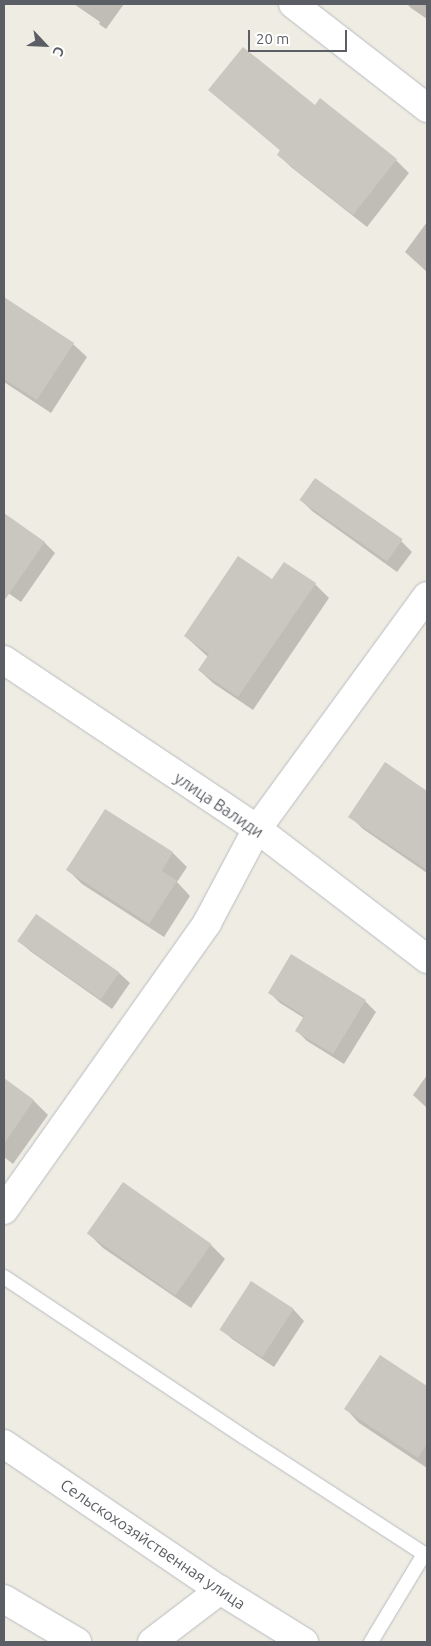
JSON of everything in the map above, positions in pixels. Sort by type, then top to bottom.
[{"type":"street","points":[[293,4],[427,108]]},
{"type":"street","points":[[4,1210],[207,923],[257,830],[427,596]]},
{"type":"street","name":"улица Валиди","points":[[4,660],[257,830],[427,959]]},
{"type":"street","name":"Сельскохозяйственная улица","points":[[4,1444],[220,1590],[304,1642]]},
{"type":"street","points":[[152,1642],[220,1590]]},
{"type":"street","points":[[4,1599],[77,1642]]},
{"type":"lane","points":[[4,1277],[426,1555],[370,1642]]},
{"type":"building","points":[[243,47],[315,105],[320,98],[397,159],[353,215],[277,155],[280,150],[208,90]]},
{"type":"building","points":[[4,297],[74,343],[37,400],[4,379]]},
{"type":"building","points":[[315,478],[403,539],[387,561],[300,500]]},
{"type":"building","points":[[4,513],[45,542],[4,601]]},
{"type":"building","points":[[238,556],[272,579],[284,562],[316,583],[238,697],[198,670],[209,654],[184,636]]},
{"type":"building","points":[[385,762],[427,791],[427,870],[348,817]]},
{"type":"building","points":[[105,809],[173,852],[162,871],[177,881],[149,924],[66,870]]},
{"type":"building","points":[[36,914],[120,973],[101,1000],[17,941]]},
{"type":"building","points":[[291,954],[366,1000],[333,1054],[295,1031],[304,1016],[268,993]]},
{"type":"building","points":[[4,1078],[34,1100],[4,1144]]},
{"type":"building","points":[[123,1182],[211,1244],[175,1296],[87,1234]]},
{"type":"building","points":[[251,1281],[294,1309],[262,1357],[219,1330]]},
{"type":"building","points":[[380,1355],[427,1386],[427,1444],[418,1458],[344,1409]]}]
